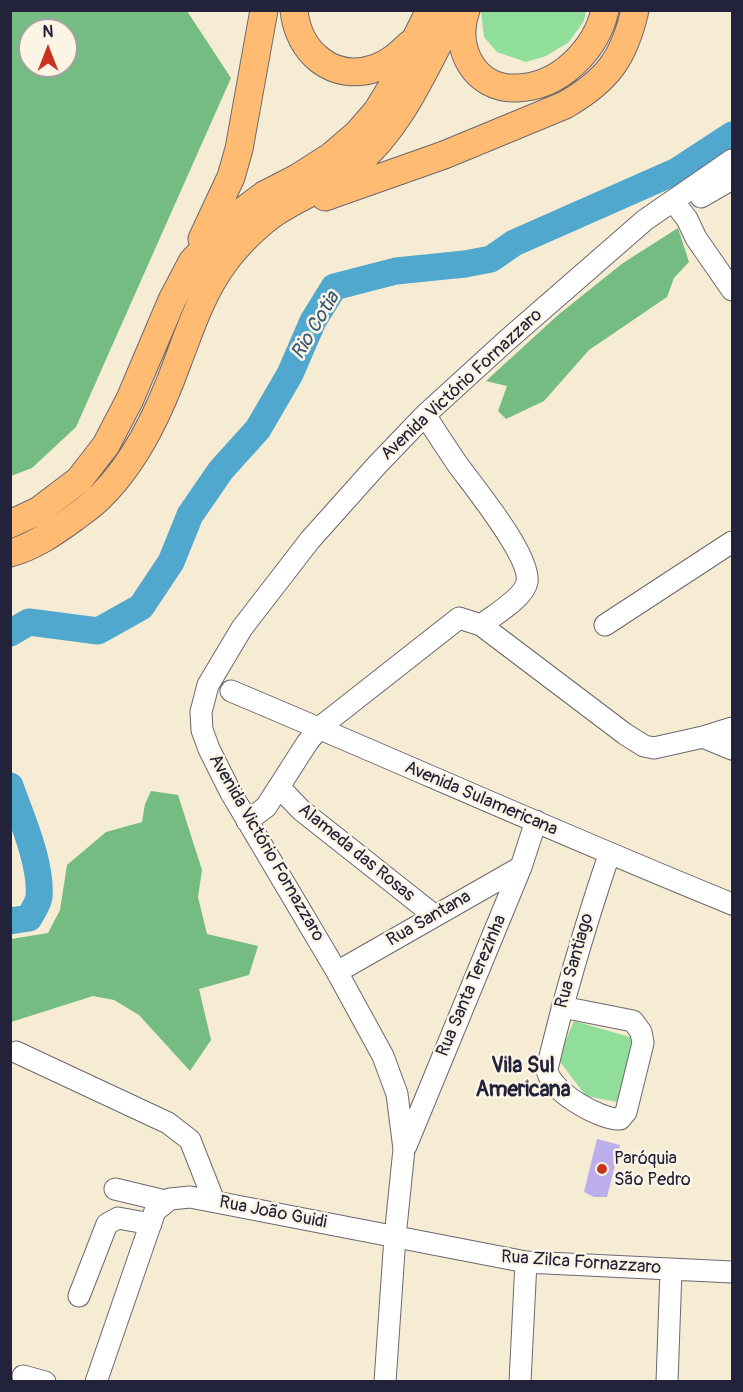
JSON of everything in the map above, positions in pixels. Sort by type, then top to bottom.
[{"type":"main road","points":[[10,524],[38,511],[79,480],[106,445],[130,399],[172,300],[231,177],[239,149],[264,10]]},
{"type":"main road","points":[[294,10],[303,43],[313,56],[330,67],[353,71],[374,69],[393,59],[415,39]]},
{"type":"main road","points":[[192,261],[240,213],[264,195],[330,157],[357,134],[377,111],[430,10]]},
{"type":"main road","points":[[10,553],[22,550],[61,528],[102,496],[119,476],[142,441],[164,396],[195,313],[225,261],[275,213],[354,166],[383,139],[404,108],[456,10]]},
{"type":"main road","points":[[466,10],[461,35],[463,53],[469,64],[482,77],[498,86],[516,89],[537,86],[573,65],[588,46],[603,19],[605,10]]},
{"type":"main road","points":[[275,213],[444,155],[565,105],[584,94],[615,64],[626,42],[634,10]]},
{"type":"street","name":"Avenida Victório Fornazzaro","points":[[385,1382],[395,1237],[404,1149],[398,1094],[383,1056],[337,972],[222,775],[202,730],[201,712],[208,685],[242,628],[310,540],[425,415],[645,220],[732,160]]},
{"type":"street","points":[[732,179],[700,197],[674,202],[732,290]]},
{"type":"street","points":[[425,415],[500,522],[525,567],[527,581],[523,593],[481,624]]},
{"type":"street","points":[[605,625],[732,542]]},
{"type":"street","points":[[247,821],[266,807],[319,728],[459,618],[481,624],[644,746],[657,748],[732,728]]},
{"type":"street","name":"Avenida Sulamericana","points":[[231,691],[536,821],[609,855],[732,904]]},
{"type":"street","points":[[703,737],[732,749]]},
{"type":"street","name":"Alameda das Rosas","points":[[279,787],[301,810],[435,916]]},
{"type":"street","name":"Rua Santa Terezinha","points":[[404,1149],[522,867],[536,821]]},
{"type":"street","name":"Rua Santiago","points":[[562,1007],[633,1020],[641,1032],[643,1043],[626,1112],[620,1119],[614,1119],[580,1105],[548,1077],[547,1069],[562,1007],[584,927],[609,855]]},
{"type":"street","name":"Rua Santana","points":[[337,972],[522,867]]},
{"type":"street","points":[[16,1052],[168,1123],[190,1140],[214,1201]]},
{"type":"street","points":[[116,1189],[157,1212]]},
{"type":"street","name":"Rua João Guidi","points":[[157,1212],[190,1197],[395,1237]]},
{"type":"street","points":[[79,1296],[107,1224],[118,1218],[157,1212]]},
{"type":"street","points":[[96,1382],[157,1212]]},
{"type":"street","name":"Rua Zilca Fornazzaro","points":[[395,1237],[526,1262],[732,1272]]},
{"type":"street","points":[[519,1382],[526,1262]]},
{"type":"street","points":[[668,1382],[671,1270]]},
{"type":"street","points":[[23,1376],[45,1382]]},
{"type":"green space","points":[[11,10],[187,11],[231,78],[76,427],[32,468],[11,476]]},
{"type":"green space","points":[[481,10],[586,11],[584,21],[569,42],[546,56],[526,62],[497,52],[484,37]]},
{"type":"green space","points":[[678,228],[689,262],[674,278],[667,297],[589,350],[544,401],[506,419],[498,411],[507,386],[486,381],[558,315],[623,263]]},
{"type":"green space","points":[[151,791],[178,795],[202,870],[198,897],[207,934],[258,946],[249,975],[199,989],[211,1040],[190,1071],[139,1015],[114,1000],[93,996],[11,1022],[11,939],[48,933],[60,910],[67,865],[106,832],[142,822],[145,804]]},
{"type":"green space","points":[[574,1021],[637,1039],[617,1102],[586,1096],[558,1059]]},
{"type":"building","name":"Paróquia São Pedro","points":[[597,1139],[620,1145],[607,1197],[594,1197],[584,1192]]},
{"type":"waterway","name":"Rio Cotia","points":[[10,633],[29,622],[98,631],[141,607],[171,562],[190,515],[221,470],[258,429],[290,374],[313,321],[334,287],[396,271],[491,259],[514,243],[677,171],[732,135]]},
{"type":"waterway","name":"Rio Cotia","points":[[10,786],[30,841],[39,884],[39,897],[29,918],[10,921]]},
{"type":"place","name":"Paróquia São Pedro","points":[[602,1169]]},
{"type":"district","name":"Vila Sul Americana","points":[[523,1079]]}]
